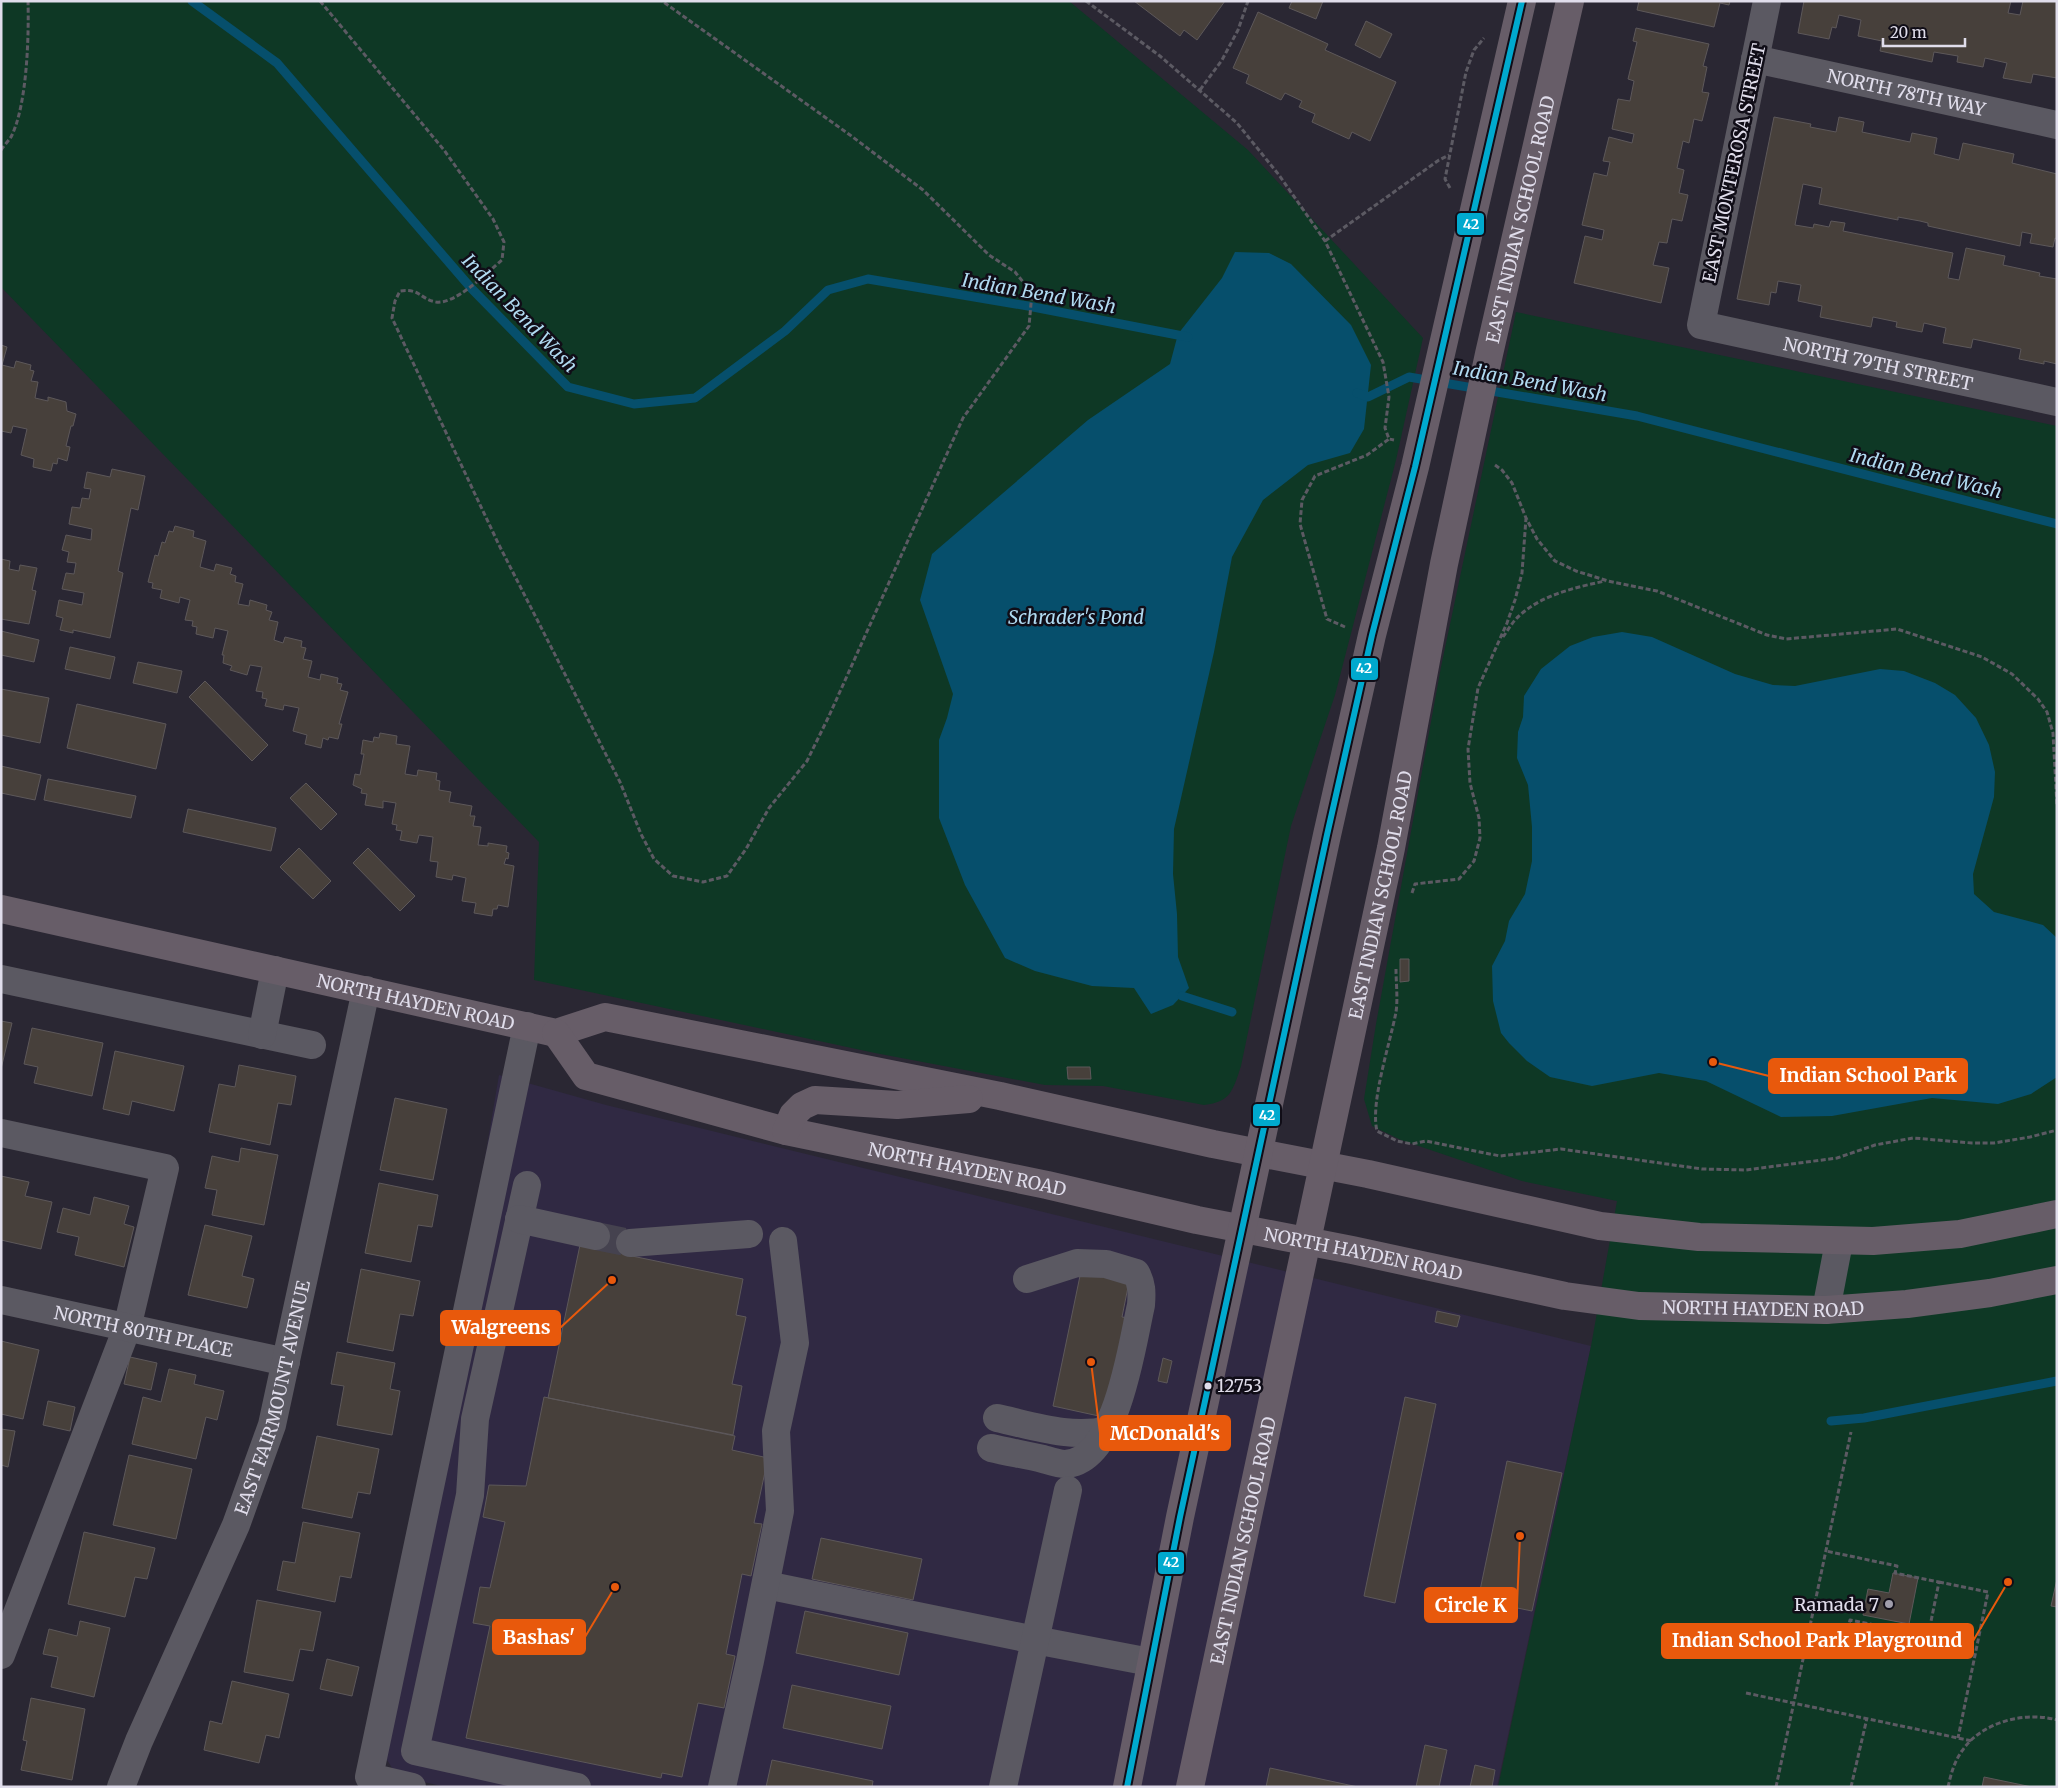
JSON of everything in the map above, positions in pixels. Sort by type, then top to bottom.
[{"type":"main road","points":[[1127,1787],[1150,1662],[1242,1229],[1372,635],[1415,467],[1522,1]]},
{"type":"main road","name":"EAST INDIAN SCHOOL ROAD","points":[[1190,1787],[1391,848],[1444,564],[1488,354],[1570,1]]},
{"type":"main road","name":"NORTH HAYDEN ROAD","points":[[1,910],[556,1033],[586,1076],[786,1131],[1565,1296],[1640,1306],[1826,1310],[1907,1304],[1990,1293],[2057,1280]]},
{"type":"main road","points":[[556,1033],[605,1017],[1000,1096],[1259,1153],[1368,1174],[1600,1226],[1699,1237],[1839,1242],[1960,1234],[2057,1214]]},
{"type":"main road","points":[[786,1131],[793,1115],[802,1106],[815,1100],[897,1105],[1000,1096]]},
{"type":"street","name":"EAST MONTEROSA STREET","points":[[1701,325],[1767,1]]},
{"type":"street","name":"NORTH 78TH WAY","points":[[1755,59],[2057,125]]},
{"type":"street","name":"NORTH 79TH STREET","points":[[1701,325],[2057,402]]},
{"type":"street","points":[[262,1035],[275,970]]},
{"type":"street","points":[[1,979],[312,1045]]},
{"type":"street","name":"EAST FAIRMOUNT AVENUE","points":[[121,1787],[139,1741],[236,1525],[272,1425],[366,990]]},
{"type":"street","points":[[412,1787],[369,1777],[527,1026]]},
{"type":"street","points":[[1,1132],[165,1168],[127,1328],[1,1655]]},
{"type":"street","points":[[527,1185],[475,1419],[470,1495],[415,1751],[577,1787]]},
{"type":"street","points":[[519,1219],[596,1236]]},
{"type":"street","points":[[630,1244],[748,1234]]},
{"type":"street","points":[[722,1787],[766,1585],[780,1511],[776,1431],[794,1343],[783,1241]]},
{"type":"street","points":[[1826,1310],[1839,1242]]},
{"type":"street","points":[[991,1448],[1065,1464],[1082,1460],[1108,1430],[1116,1411],[1141,1304],[1141,1281],[1136,1273],[1106,1264],[1077,1263],[1027,1279]]},
{"type":"street","name":"NORTH 80TH PLACE","points":[[1,1300],[286,1362]]},
{"type":"street","points":[[998,1418],[1065,1433],[1093,1433],[1108,1430]]},
{"type":"street","points":[[1003,1787],[1068,1490]]},
{"type":"street","points":[[766,1585],[1150,1662]]},
{"type":"path","points":[[1,150],[11,137],[19,113],[25,74],[28,1]]},
{"type":"path","points":[[320,1],[444,150],[493,219],[504,242],[502,260],[458,295],[447,301],[436,302],[410,289],[400,291],[395,301],[392,318],[500,545],[620,782],[641,834],[654,859],[673,876],[703,882],[727,876],[746,849],[769,808],[807,761],[830,716],[963,418],[1029,326],[1032,316],[1032,293],[1016,272],[990,255],[923,190],[662,1]]},
{"type":"path","points":[[1086,1],[1160,56],[1237,123],[1278,175],[1325,241],[1383,362],[1389,397],[1385,428],[1389,439]]},
{"type":"path","points":[[1200,90],[1222,60],[1238,30],[1248,1]]},
{"type":"path","points":[[1325,241],[1439,160],[1449,155]]},
{"type":"path","points":[[1389,439],[1396,441]]},
{"type":"path","points":[[1372,635],[1328,619],[1300,524],[1302,500],[1315,476],[1366,455],[1389,439]]},
{"type":"path","points":[[1495,465],[1502,470],[1512,483],[1537,539],[1555,561],[1576,571],[1608,581],[1658,591],[1767,635],[1786,639],[1897,629],[1982,657],[2012,674],[2038,699],[2047,712],[2055,745],[2057,806]]},
{"type":"path","points":[[1409,902],[1415,884],[1459,878],[1474,861],[1480,838],[1479,818],[1470,783],[1468,749],[1478,688],[1515,600],[1522,573],[1526,518]]},
{"type":"path","points":[[1498,644],[1518,616],[1536,604],[1575,588],[1608,581]]},
{"type":"path","points":[[1396,965],[1396,1010],[1374,1120],[1377,1131],[1397,1141],[1412,1144],[1426,1141],[1500,1156],[1561,1149],[1702,1169],[1746,1170],[1837,1158],[1875,1145],[1913,1138],[1972,1144],[1994,1143],[2057,1130]]},
{"type":"path","points":[[1776,1787],[1851,1432]]},
{"type":"path","points":[[1826,1551],[1897,1566],[1895,1573],[1988,1592],[1958,1738]]},
{"type":"path","points":[[1808,1638],[1844,1645],[1850,1620],[1928,1636],[1939,1582]]},
{"type":"path","points":[[1746,1693],[1972,1740]]},
{"type":"path","points":[[1948,1787],[1952,1769],[1962,1749],[1981,1732],[2004,1721],[2029,1716],[2057,1720]]},
{"type":"path","points":[[1851,1787],[1867,1718]]},
{"type":"shaded area","points":[[499,1075],[606,1105],[1591,1346],[1497,1787],[446,1787],[397,1776],[384,1755]]},
{"type":"green space","points":[[1,1],[1069,1],[1248,150],[1423,338],[1396,460],[1335,695],[1291,826],[1241,1066],[1230,1093],[1220,1101],[1204,1105],[1103,1086],[1045,1085],[875,1053],[534,980],[539,842],[1,287]]},
{"type":"green space","points":[[1516,312],[2057,426],[2057,1787],[1498,1787],[1591,1346],[1617,1201],[1522,1181],[1401,1140],[1372,1126],[1364,1099],[1441,667]]},
{"type":"water","name":"Schrader's Pond","points":[[1235,252],[1269,253],[1291,264],[1351,325],[1371,365],[1364,429],[1350,453],[1308,465],[1263,500],[1232,557],[1214,652],[1174,829],[1173,874],[1177,914],[1178,957],[1189,988],[1173,1005],[1151,1014],[1134,988],[1092,986],[1035,971],[1005,958],[965,885],[939,818],[939,740],[953,694],[920,600],[932,554],[1088,420],[1170,364],[1178,334],[1222,278]]},
{"type":"water","points":[[1622,632],[1652,637],[1735,674],[1773,685],[1795,686],[1880,669],[1904,671],[1935,683],[1955,695],[1976,718],[1989,745],[1995,772],[1994,797],[1973,874],[1974,894],[1994,912],[2043,925],[2057,938],[2057,1077],[2031,1094],[1998,1104],[1932,1098],[1832,1116],[1781,1117],[1706,1081],[1659,1073],[1592,1086],[1550,1077],[1527,1061],[1509,1043],[1501,1033],[1493,1001],[1492,966],[1505,941],[1509,921],[1525,894],[1532,861],[1532,827],[1528,785],[1517,758],[1518,732],[1523,717],[1524,696],[1541,669],[1570,646],[1593,637]]},
{"type":"building","points":[[1134,1],[1225,1],[1197,40],[1184,30],[1180,36]]},
{"type":"building","points":[[1292,1],[1323,1],[1316,19],[1289,8]]},
{"type":"building","points":[[1639,1],[1730,1],[1729,5],[1720,3],[1714,27],[1637,10]]},
{"type":"building","points":[[1804,1],[2011,1],[2008,13],[2020,15],[2023,1],[2057,1],[2057,78],[2033,74],[2031,83],[2003,78],[2007,63],[1985,58],[1983,67],[1957,62],[1958,56],[1934,52],[1932,62],[1880,51],[1882,41],[1858,36],[1861,20],[1839,15],[1836,28],[1832,27],[1829,39],[1798,33]]},
{"type":"building","points":[[1258,12],[1328,44],[1325,50],[1396,82],[1370,141],[1352,132],[1349,139],[1312,122],[1315,114],[1299,107],[1302,101],[1285,93],[1281,100],[1246,83],[1249,75],[1233,68]]},
{"type":"building","points":[[1366,21],[1392,34],[1380,58],[1355,45]]},
{"type":"building","points":[[1636,28],[1709,44],[1703,66],[1707,67],[1702,92],[1709,93],[1702,121],[1694,119],[1689,143],[1683,141],[1677,168],[1684,170],[1679,193],[1688,195],[1682,221],[1672,219],[1667,243],[1659,242],[1653,265],[1669,268],[1661,303],[1574,283],[1585,236],[1602,240],[1604,230],[1582,225],[1594,173],[1607,176],[1610,162],[1603,161],[1609,137],[1632,143],[1634,134],[1612,129],[1618,99],[1630,101],[1634,81],[1628,79],[1637,42],[1633,41]]},
{"type":"building","points":[[1774,117],[1811,124],[1810,127],[1836,132],[1839,117],[1864,122],[1862,132],[1910,142],[1912,133],[1937,138],[1934,154],[1959,160],[1963,143],[2014,154],[2012,163],[2057,174],[2057,239],[2055,238],[2053,247],[2030,243],[2032,234],[2022,232],[2020,246],[1928,226],[1928,223],[1920,221],[1898,217],[1898,220],[1819,204],[1822,188],[1803,184],[1795,225],[1813,228],[1814,224],[1829,227],[1831,221],[1845,223],[1843,231],[1953,253],[1948,278],[1959,280],[1966,248],[2005,256],[2003,265],[2040,273],[2039,276],[2057,279],[2057,364],[2044,361],[2044,364],[2019,359],[2021,349],[1973,339],[1971,348],[1943,343],[1946,328],[1924,323],[1922,332],[1896,327],[1897,322],[1873,317],[1871,327],[1820,317],[1822,306],[1798,301],[1801,285],[1778,281],[1776,293],[1771,292],[1769,305],[1737,299]]},
{"type":"building","points":[[1,345],[7,347],[2,365],[14,368],[16,361],[31,365],[30,370],[34,371],[31,381],[38,382],[35,398],[48,401],[48,397],[66,402],[67,411],[76,414],[66,446],[70,447],[67,461],[58,458],[57,464],[53,463],[51,471],[33,467],[34,459],[21,455],[27,429],[13,426],[11,433],[1,431]]},
{"type":"building","points":[[112,469],[145,476],[138,510],[131,508],[118,571],[123,573],[110,638],[73,630],[73,633],[60,630],[63,618],[56,616],[59,600],[82,605],[84,593],[62,589],[66,573],[74,574],[76,563],[67,562],[69,552],[62,550],[66,535],[91,540],[92,529],[69,524],[72,507],[80,508],[82,498],[89,499],[91,489],[84,488],[87,472],[110,477]]},
{"type":"building","points":[[175,526],[194,531],[193,537],[206,541],[200,567],[214,571],[216,564],[232,568],[230,574],[236,576],[235,582],[243,584],[238,604],[249,606],[250,600],[267,605],[266,610],[272,612],[269,620],[278,622],[274,640],[283,643],[285,637],[302,641],[301,647],[306,648],[303,659],[312,661],[308,677],[320,680],[321,674],[338,678],[337,683],[342,684],[340,690],[348,692],[339,724],[342,724],[338,739],[329,737],[328,740],[323,738],[321,748],[305,744],[307,735],[293,731],[299,708],[284,705],[283,710],[265,706],[267,699],[262,698],[263,692],[256,691],[262,667],[250,665],[247,675],[230,670],[232,666],[223,663],[224,655],[222,655],[228,631],[215,628],[213,638],[196,634],[197,627],[192,626],[193,621],[185,620],[190,600],[180,597],[179,603],[160,598],[162,590],[152,588],[153,583],[148,582],[155,555],[158,556],[162,542],[165,543],[169,531],[173,532]]},
{"type":"building","points":[[1,559],[10,561],[9,569],[19,571],[20,565],[37,568],[32,590],[36,591],[29,624],[1,619]]},
{"type":"building","points":[[1,631],[39,640],[34,662],[1,655]]},
{"type":"building","points":[[70,647],[115,657],[110,679],[65,669]]},
{"type":"building","points":[[138,662],[182,671],[177,693],[133,683]]},
{"type":"building","points":[[205,681],[268,745],[252,761],[189,697]]},
{"type":"building","points":[[1,689],[49,698],[40,743],[1,735]]},
{"type":"building","points":[[77,704],[166,724],[156,769],[67,748]]},
{"type":"building","points":[[380,733],[397,736],[396,744],[410,746],[405,774],[417,776],[418,770],[437,773],[436,780],[440,781],[439,790],[451,792],[449,802],[472,806],[470,816],[475,816],[473,826],[481,827],[478,845],[488,846],[488,843],[507,846],[508,859],[506,858],[504,864],[514,866],[508,907],[498,905],[497,909],[493,909],[492,916],[474,913],[476,903],[462,901],[466,878],[453,875],[452,880],[436,877],[438,862],[430,861],[433,837],[419,835],[417,843],[400,840],[402,831],[396,830],[397,825],[392,824],[396,803],[383,801],[383,808],[365,805],[367,794],[361,793],[362,789],[353,785],[355,774],[360,775],[364,754],[361,754],[363,740],[373,742],[374,737],[379,738]]},
{"type":"building","points":[[1,766],[41,775],[35,800],[1,793]]},
{"type":"building","points":[[48,779],[136,796],[131,818],[44,800]]},
{"type":"building","points":[[306,783],[337,814],[321,830],[290,798]]},
{"type":"building","points":[[188,809],[276,828],[271,851],[183,832]]},
{"type":"building","points":[[299,848],[331,881],[313,899],[280,867]]},
{"type":"building","points":[[368,848],[415,896],[400,911],[353,863]]},
{"type":"building","points":[[1400,959],[1409,959],[1409,981],[1400,982]]},
{"type":"building","points":[[1,1021],[12,1023],[1,1069]]},
{"type":"building","points":[[32,1028],[103,1043],[92,1096],[34,1083],[38,1067],[24,1064]]},
{"type":"building","points":[[115,1051],[184,1066],[174,1111],[132,1101],[129,1115],[103,1109]]},
{"type":"building","points":[[239,1065],[296,1076],[291,1105],[278,1103],[270,1145],[209,1132],[219,1084],[235,1087]]},
{"type":"building","points":[[1067,1067],[1090,1067],[1091,1079],[1068,1079]]},
{"type":"building","points":[[395,1098],[447,1109],[433,1180],[380,1170]]},
{"type":"building","points":[[241,1148],[278,1155],[264,1225],[212,1215],[217,1190],[205,1188],[212,1156],[239,1162]]},
{"type":"building","points":[[1,1176],[29,1182],[25,1196],[52,1202],[41,1249],[1,1240]]},
{"type":"building","points":[[379,1183],[438,1195],[432,1227],[418,1225],[411,1262],[365,1253]]},
{"type":"building","points":[[94,1197],[129,1206],[124,1224],[134,1227],[124,1267],[75,1255],[79,1237],[57,1232],[63,1208],[90,1215]]},
{"type":"building","points":[[205,1225],[252,1236],[242,1276],[254,1279],[247,1308],[188,1295]]},
{"type":"building","points":[[602,1230],[628,1236],[627,1255],[743,1279],[736,1315],[746,1317],[732,1384],[742,1386],[733,1435],[548,1398],[580,1245]]},
{"type":"building","points":[[361,1269],[420,1281],[413,1316],[400,1314],[393,1351],[347,1342]]},
{"type":"building","points":[[1081,1271],[1129,1282],[1122,1317],[1129,1318],[1108,1418],[1053,1406]]},
{"type":"building","points":[[1437,1311],[1460,1316],[1457,1327],[1435,1322]]},
{"type":"building","points":[[1,1341],[39,1350],[23,1419],[1,1414]]},
{"type":"building","points":[[337,1352],[395,1363],[390,1389],[400,1391],[392,1435],[337,1425],[344,1386],[331,1384]]},
{"type":"building","points":[[130,1357],[157,1363],[151,1390],[124,1384]]},
{"type":"building","points":[[1163,1358],[1172,1361],[1167,1383],[1158,1381]]},
{"type":"building","points":[[169,1369],[196,1375],[194,1384],[224,1391],[217,1420],[206,1417],[196,1459],[132,1444],[143,1397],[161,1402]]},
{"type":"building","points":[[544,1397],[735,1436],[732,1450],[768,1458],[754,1523],[762,1524],[751,1576],[742,1574],[726,1654],[735,1656],[724,1708],[698,1703],[682,1777],[662,1773],[661,1778],[466,1738],[490,1626],[473,1623],[480,1587],[490,1588],[505,1522],[483,1517],[489,1485],[526,1486]]},
{"type":"building","points":[[1405,1397],[1436,1404],[1395,1603],[1364,1596]]},
{"type":"building","points":[[48,1401],[75,1407],[70,1431],[43,1425]]},
{"type":"building","points":[[1,1429],[15,1431],[8,1467],[1,1465]]},
{"type":"building","points":[[317,1436],[379,1449],[370,1494],[358,1492],[352,1518],[302,1508]]},
{"type":"building","points":[[129,1455],[192,1469],[176,1539],[113,1525]]},
{"type":"building","points":[[1507,1461],[1562,1473],[1532,1611],[1478,1600]]},
{"type":"building","points":[[303,1522],[360,1533],[351,1578],[340,1576],[335,1602],[277,1590],[283,1561],[295,1563]]},
{"type":"building","points":[[84,1532],[155,1548],[147,1579],[135,1577],[125,1617],[68,1604]]},
{"type":"building","points":[[821,1538],[922,1559],[913,1600],[812,1579]]},
{"type":"building","name":"Ramada 7","points":[[1893,1573],[1918,1578],[1909,1624],[1863,1615],[1868,1589],[1889,1593]]},
{"type":"building","points":[[2057,1579],[2057,1607],[2051,1606]]},
{"type":"building","points":[[257,1600],[321,1612],[313,1651],[300,1649],[293,1681],[244,1672]]},
{"type":"building","points":[[805,1611],[908,1633],[899,1675],[796,1653]]},
{"type":"building","points":[[80,1621],[110,1628],[94,1697],[51,1687],[58,1657],[43,1654],[49,1629],[77,1636]]},
{"type":"building","points":[[327,1659],[359,1667],[352,1696],[320,1689]]},
{"type":"building","points":[[232,1681],[289,1694],[279,1738],[266,1735],[259,1763],[204,1750],[210,1721],[222,1724]]},
{"type":"building","points":[[792,1685],[891,1706],[882,1749],[783,1728]]},
{"type":"building","points":[[31,1698],[85,1709],[72,1780],[21,1770],[27,1741],[23,1740]]},
{"type":"building","points":[[1425,1745],[1447,1750],[1439,1787],[1416,1787]]},
{"type":"building","points":[[772,1760],[873,1781],[872,1787],[766,1787]]},
{"type":"building","points":[[1475,1765],[1495,1770],[1492,1787],[1470,1787]]},
{"type":"building","points":[[1270,1768],[1358,1787],[1266,1787]]},
{"type":"building","points":[[1984,1777],[2032,1787],[1982,1787]]},
{"type":"waterway","name":"Indian Bend Wash","points":[[192,1],[277,63],[471,288],[568,387],[634,404],[695,398],[785,331],[828,290],[868,279],[1028,306],[1188,337]]},
{"type":"waterway","name":"Indian Bend Wash","points":[[1357,393],[1368,397],[1409,377],[1637,416],[2057,524]]},
{"type":"waterway","points":[[1182,996],[1232,1012]]},
{"type":"waterway","points":[[1831,1421],[1864,1418],[2057,1381]]},
{"type":"tunnel","points":[[596,1236],[630,1243]]},
{"type":"transit line","name":"42","points":[[1127,1787],[1180,1517],[1327,835],[1372,635],[1415,467],[1522,1]]},
{"type":"place","name":"Indian School Park","points":[[1713,1062]]},
{"type":"place","name":"Walgreens","points":[[612,1280]]},
{"type":"place","name":"McDonald's","points":[[1091,1362]]},
{"type":"place","name":"12753","points":[[1208,1386]]},
{"type":"place","name":"Circle K","points":[[1520,1536]]},
{"type":"place","name":"Indian School Park Playground","points":[[2008,1582]]},
{"type":"place","name":"Bashas'","points":[[615,1587]]},
{"type":"place","name":"Ramada 7","points":[[1889,1604]]}]
